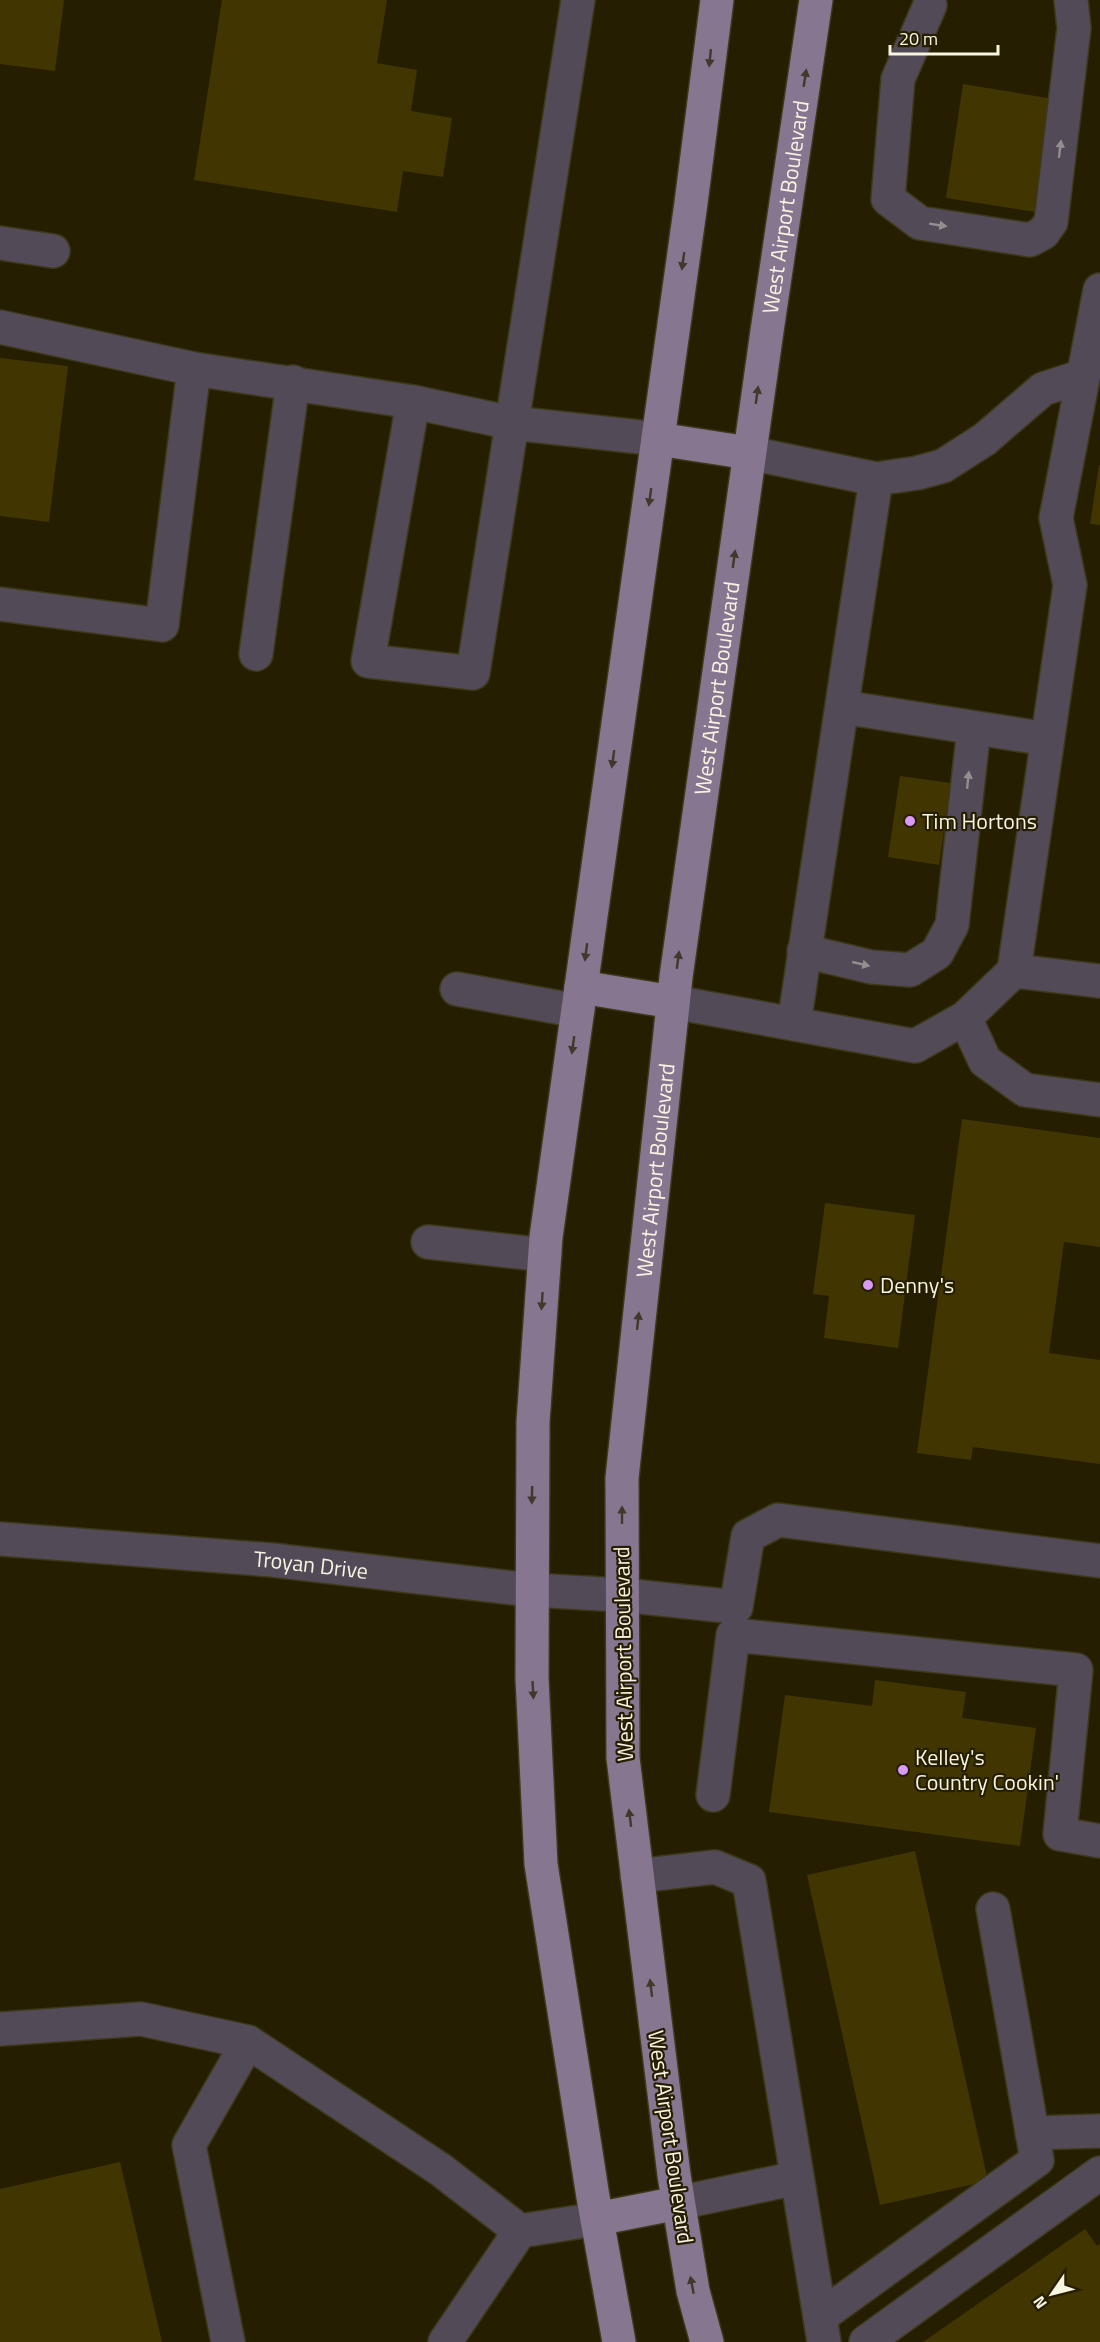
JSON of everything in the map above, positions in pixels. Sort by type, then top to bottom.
[{"type":"main road","points":[[619,2342],[597,2219],[541,1864],[531,1590],[533,1422],[545,1255],[717,0]]},
{"type":"main road","name":"West Airport Boulevard","points":[[706,2342],[693,2291],[678,2203],[623,1758],[621,1478],[673,1002],[749,453],[816,0]]},
{"type":"main road","points":[[658,439],[749,453]]},
{"type":"main road","points":[[580,999],[673,1002]]},
{"type":"main road","points":[[597,2219],[678,2203]]},
{"type":"street","points":[[413,402],[368,661],[473,673],[578,0]]},
{"type":"street","points":[[930,2],[898,79],[888,199],[920,223],[1030,240],[1043,233],[1051,222],[1074,28],[1071,0]]},
{"type":"street","points":[[0,243],[53,251]]},
{"type":"street","points":[[673,1002],[915,1046],[965,1018],[1014,971],[1070,585],[1056,518],[1083,376],[1096,340],[1100,290]]},
{"type":"street","points":[[0,327],[194,369],[293,382],[413,402],[512,423],[658,439]]},
{"type":"street","points":[[0,604],[162,625],[194,369]]},
{"type":"street","points":[[749,453],[876,479],[943,466],[985,439],[1043,389],[1083,376]]},
{"type":"street","points":[[256,654],[293,382]]},
{"type":"street","points":[[794,1024],[876,479]]},
{"type":"street","points":[[842,707],[1047,739]]},
{"type":"street","points":[[804,951],[871,967],[910,970],[937,953],[952,925],[974,728]]},
{"type":"street","points":[[1014,971],[1100,981]]},
{"type":"street","points":[[458,989],[580,999]]},
{"type":"street","points":[[965,1018],[985,1061],[1025,1090],[1100,1100]]},
{"type":"street","points":[[428,1242],[545,1255]]},
{"type":"street","points":[[713,1795],[734,1621],[748,1536],[778,1520],[1100,1561]]},
{"type":"street","name":"Troyan Drive","points":[[0,1539],[272,1560],[531,1590],[622,1595],[734,1621],[1076,1670],[1060,1834],[1100,1841]]},
{"type":"street","points":[[637,1876],[715,1867],[749,1881],[822,2329],[1037,2160],[993,1909]]},
{"type":"street","points":[[0,2029],[141,2019],[248,2042],[441,2170],[520,2231],[597,2219]]},
{"type":"street","points":[[228,2342],[189,2145],[248,2042]]},
{"type":"street","points":[[1032,2133],[1100,2131]]},
{"type":"street","points":[[678,2203],[798,2178]]},
{"type":"street","points":[[866,2342],[1096,2184]]},
{"type":"street","points":[[445,2342],[520,2231]]},
{"type":"building","points":[[0,0],[64,0],[55,71],[0,64]]},
{"type":"building","points":[[222,0],[387,0],[377,63],[417,70],[411,111],[452,118],[443,177],[403,171],[397,212],[194,180]]},
{"type":"building","points":[[963,84],[1054,99],[1036,212],[946,198]]},
{"type":"building","points":[[0,358],[68,366],[49,522],[0,516]]},
{"type":"building","points":[[1100,465],[1100,525],[1090,524]]},
{"type":"building","points":[[900,776],[951,783],[939,865],[888,857]]},
{"type":"building","points":[[962,1119],[1100,1138],[1100,1247],[1064,1242],[1049,1353],[1100,1360],[1100,1464],[973,1447],[971,1460],[917,1453]]},
{"type":"building","points":[[825,1203],[915,1215],[898,1348],[824,1338],[829,1296],[813,1294]]},
{"type":"building","name":"Kelley's Country Cookin'","points":[[875,1680],[966,1692],[962,1718],[1036,1728],[1020,1846],[769,1812],[785,1695],[872,1706]]},
{"type":"building","points":[[915,1851],[988,2181],[880,2205],[807,1875]]},
{"type":"building","points":[[120,2162],[162,2342],[0,2342],[0,2189]]},
{"type":"building","points":[[1085,2229],[1097,2246],[1100,2244],[1100,2342],[923,2342]]},
{"type":"place","name":"Tim Hortons","points":[[910,821]]},
{"type":"place","name":"Denny's","points":[[868,1285]]},
{"type":"place","name":"Kelley's Country Cookin'","points":[[903,1770]]}]
